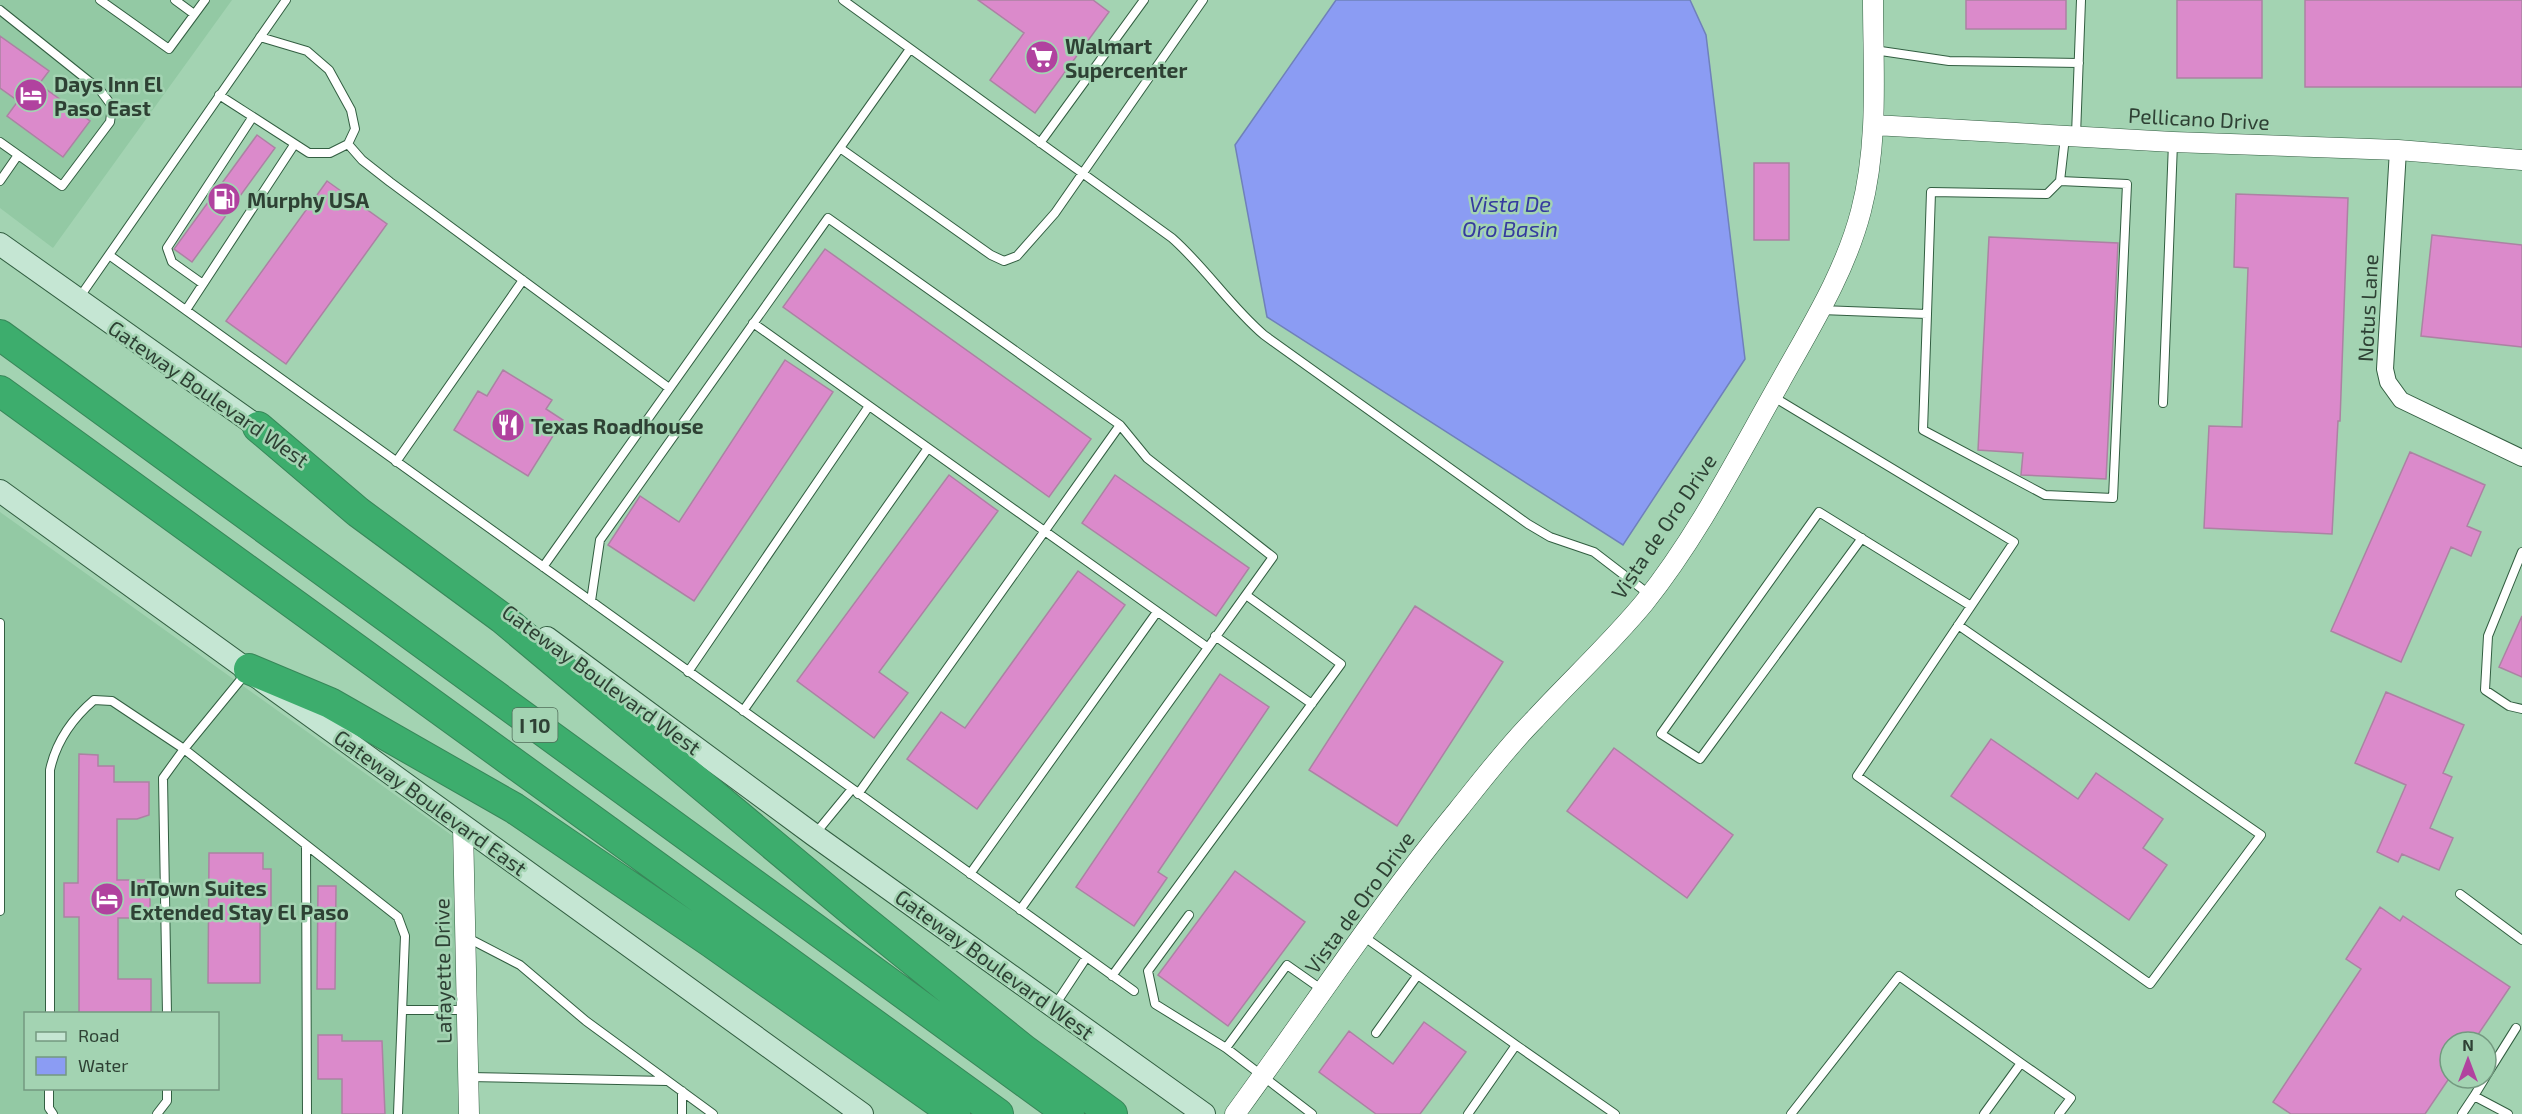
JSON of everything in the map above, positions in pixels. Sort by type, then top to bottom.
[{"type":"highway","name":"I 10","points":[[0,335],[1069,1114]]},
{"type":"highway","name":"I 10","points":[[0,390],[998,1114]]},
{"type":"highway","points":[[258,427],[358,512],[510,625],[857,915],[1024,1050],[1112,1114]]},
{"type":"highway","points":[[249,669],[330,703],[514,808],[721,949],[955,1114]]},
{"type":"main road","name":"Gateway Boulevard West","points":[[0,244],[258,427],[814,835],[1204,1114]]},
{"type":"main road","name":"Gateway Boulevard East","points":[[0,491],[862,1114]]},
{"type":"street","name":"Vista de Oro Drive","points":[[1235,1114],[1423,853],[1532,722],[1606,646],[1650,595],[1694,530],[1772,396],[1821,310],[1848,251],[1861,211],[1874,125],[1873,0]]},
{"type":"street","name":"Pellicano Drive","points":[[1874,125],[2071,134],[2173,142],[2398,150],[2522,160]]},
{"type":"street","name":"Notus Lane","points":[[2398,150],[2385,369],[2388,382],[2400,400],[2522,458]]},
{"type":"street","name":"Lafayette Drive","points":[[464,826],[469,1114]]},
{"type":"lane","points":[[100,0],[169,49],[205,0]]},
{"type":"lane","points":[[175,0],[195,14]]},
{"type":"lane","points":[[77,300],[286,0]]},
{"type":"lane","points":[[843,0],[1173,238],[1208,273],[1243,317],[1264,335],[1528,524],[1550,537],[1594,552],[1650,595]]},
{"type":"lane","points":[[1040,142],[1144,0]]},
{"type":"lane","points":[[840,148],[970,241],[1004,261],[1022,252],[1055,213],[1203,0]]},
{"type":"lane","points":[[2060,181],[2127,184],[2113,498],[2045,495],[1923,430],[1931,192],[2046,194],[2060,181],[2071,134],[2079,63],[2081,0]]},
{"type":"lane","points":[[0,10],[100,90],[112,106],[110,122],[62,186],[0,142]]},
{"type":"lane","points":[[219,95],[309,153],[330,153],[348,144],[355,129],[351,110],[329,70],[307,51],[260,36]]},
{"type":"lane","points":[[543,567],[910,49]]},
{"type":"lane","points":[[1873,50],[1949,61],[2079,63]]},
{"type":"lane","points":[[203,284],[172,262],[167,248],[252,118]]},
{"type":"lane","points":[[2163,403],[2173,142]]},
{"type":"lane","points":[[348,144],[362,160],[669,388]]},
{"type":"lane","points":[[186,310],[294,145]]},
{"type":"lane","points":[[0,180],[18,155]]},
{"type":"lane","points":[[591,602],[600,540],[828,218],[1120,424],[1147,458],[1273,557],[1020,910]]},
{"type":"lane","points":[[109,255],[1134,991]]},
{"type":"lane","points":[[396,462],[523,280]]},
{"type":"lane","points":[[1821,310],[1927,314]]},
{"type":"lane","points":[[753,324],[1207,647]]},
{"type":"lane","points":[[1772,396],[2014,542],[1857,776],[2151,984],[2261,835],[1958,626]]},
{"type":"lane","points":[[688,672],[869,406]]},
{"type":"lane","points":[[814,835],[855,791],[1120,424]]},
{"type":"lane","points":[[743,711],[927,448]]},
{"type":"lane","points":[[1862,538],[1700,759],[1661,734],[1819,512],[1862,538],[1971,606]]},
{"type":"lane","points":[[2522,552],[2488,636],[2485,690],[2509,706],[2522,709]]},
{"type":"lane","points":[[1112,976],[1341,663],[1245,595]]},
{"type":"lane","points":[[970,874],[1157,612]]},
{"type":"lane","points":[[0,623],[0,910]]},
{"type":"lane","points":[[1215,636],[1312,704]]},
{"type":"lane","points":[[167,1012],[163,778],[249,669]]},
{"type":"lane","points":[[50,1012],[50,770],[54,753],[78,713],[94,700],[112,701],[184,749],[398,917],[405,936],[398,1114]]},
{"type":"lane","points":[[306,846],[307,1114]]},
{"type":"lane","points":[[2460,894],[2522,940]]},
{"type":"lane","points":[[1189,915],[1148,971],[1155,1004],[1226,1048],[1262,1078],[1312,1114]]},
{"type":"lane","points":[[1363,936],[1615,1114]]},
{"type":"lane","points":[[466,937],[520,965],[586,1021],[713,1114]]},
{"type":"lane","points":[[1054,1006],[1086,958]]},
{"type":"lane","points":[[1226,1048],[1287,964],[1324,991]]},
{"type":"lane","points":[[1376,1033],[1417,976]]},
{"type":"lane","points":[[1791,1114],[1899,976],[2071,1098],[2060,1114]]},
{"type":"lane","points":[[402,1010],[467,1010]]},
{"type":"lane","points":[[2498,1056],[2516,1028]]},
{"type":"lane","points":[[1468,1114],[1516,1045]]},
{"type":"lane","points":[[1984,1114],[2021,1063]]},
{"type":"lane","points":[[468,1077],[667,1081]]},
{"type":"lane","points":[[49,1090],[49,1108],[53,1114]]},
{"type":"lane","points":[[157,1114],[167,1101],[167,1090]]},
{"type":"lane","points":[[2462,1114],[2477,1090]]},
{"type":"lane","points":[[682,1091],[682,1114]]},
{"type":"lane","points":[[2474,1096],[2508,1114]]},
{"type":"shaded area","points":[[0,0],[232,0],[53,248],[0,208]]},
{"type":"shaded area","points":[[0,512],[454,837],[463,1114],[0,1114]]},
{"type":"water","name":"Vista De Oro Basin","points":[[1336,0],[1690,0],[1706,35],[1745,359],[1623,545],[1267,317],[1235,145]]},
{"type":"building","name":"Walmart Supercenter","points":[[978,0],[1093,0],[1109,12],[1035,113],[990,80],[1024,33]]},
{"type":"building","points":[[1966,0],[2066,0],[2066,29],[1966,29]]},
{"type":"building","points":[[2177,0],[2262,0],[2262,78],[2177,78]]},
{"type":"building","points":[[2305,0],[2522,0],[2522,87],[2305,87]]},
{"type":"building","name":"Days Inn El Paso East","points":[[0,36],[49,71],[39,84],[90,121],[63,157],[7,116],[18,101],[0,88]]},
{"type":"building","name":"Murphy USA","points":[[257,135],[275,148],[192,262],[174,249]]},
{"type":"building","points":[[1754,163],[1789,163],[1789,240],[1754,240]]},
{"type":"building","points":[[327,181],[387,224],[286,364],[226,321]]},
{"type":"building","points":[[2236,194],[2348,198],[2340,421],[2338,421],[2332,534],[2204,528],[2209,426],[2242,427],[2248,268],[2234,267]]},
{"type":"building","points":[[2432,235],[2522,245],[2522,347],[2421,336]]},
{"type":"building","points":[[1989,237],[2118,243],[2106,479],[2021,475],[2023,453],[1978,450]]},
{"type":"building","points":[[825,249],[1091,439],[1049,497],[783,307]]},
{"type":"building","points":[[785,360],[833,392],[694,601],[608,545],[640,496],[679,522]]},
{"type":"building","name":"Texas Roadhouse","points":[[503,370],[552,400],[546,409],[563,420],[528,476],[454,430],[478,391],[487,396]]},
{"type":"building","points":[[2410,452],[2485,485],[2467,526],[2481,532],[2471,556],[2451,547],[2401,662],[2331,631]]},
{"type":"building","points":[[949,475],[998,511],[879,672],[908,693],[874,738],[797,681]]},
{"type":"building","points":[[1115,475],[1249,568],[1216,616],[1082,523]]},
{"type":"building","points":[[1078,571],[1125,605],[977,809],[907,759],[941,712],[965,728]]},
{"type":"building","points":[[1415,606],[1503,662],[1397,826],[1309,770]]},
{"type":"building","points":[[2522,616],[2522,677],[2499,667]]},
{"type":"building","points":[[1220,674],[1269,707],[1158,872],[1167,878],[1134,926],[1076,887]]},
{"type":"building","points":[[2386,692],[2464,725],[2443,773],[2452,777],[2430,828],[2453,838],[2439,870],[2402,854],[2398,862],[2377,852],[2406,785],[2355,763]]},
{"type":"building","points":[[1991,739],[2078,799],[2096,773],[2163,819],[2143,848],[2167,865],[2129,920],[1951,796]]},
{"type":"building","points":[[1614,748],[1733,835],[1687,898],[1567,811]]},
{"type":"building","name":"InTown Suites Extended Stay El Paso","points":[[79,754],[98,755],[98,766],[114,766],[114,782],[149,782],[149,815],[137,819],[117,819],[117,880],[150,880],[150,915],[141,918],[118,918],[118,979],[151,979],[151,1012],[79,1012],[79,917],[64,917],[64,883],[78,883]]},
{"type":"building","points":[[209,853],[263,853],[263,869],[271,869],[271,915],[260,915],[260,983],[208,983]]},
{"type":"building","points":[[1235,871],[1305,922],[1228,1026],[1158,975]]},
{"type":"building","points":[[318,886],[336,886],[335,989],[317,989]]},
{"type":"building","points":[[2380,907],[2400,921],[2403,916],[2510,987],[2481,1030],[2438,1030],[2438,1090],[2441,1090],[2425,1114],[2291,1114],[2273,1102],[2361,969],[2346,959]]},
{"type":"building","points":[[1424,1022],[1466,1052],[1420,1114],[1376,1114],[1319,1072],[1349,1031],[1393,1064]]},
{"type":"building","points":[[318,1035],[342,1035],[342,1041],[382,1041],[385,1114],[342,1114],[342,1079],[318,1079]]},
{"type":"place","name":"Walmart Supercenter","points":[[1042,57]]},
{"type":"place","name":"Days Inn El Paso East","points":[[31,95]]},
{"type":"place","name":"Murphy USA","points":[[224,199]]},
{"type":"place","name":"Texas Roadhouse","points":[[508,425]]},
{"type":"place","name":"InTown Suites Extended Stay El Paso","points":[[107,899]]}]
